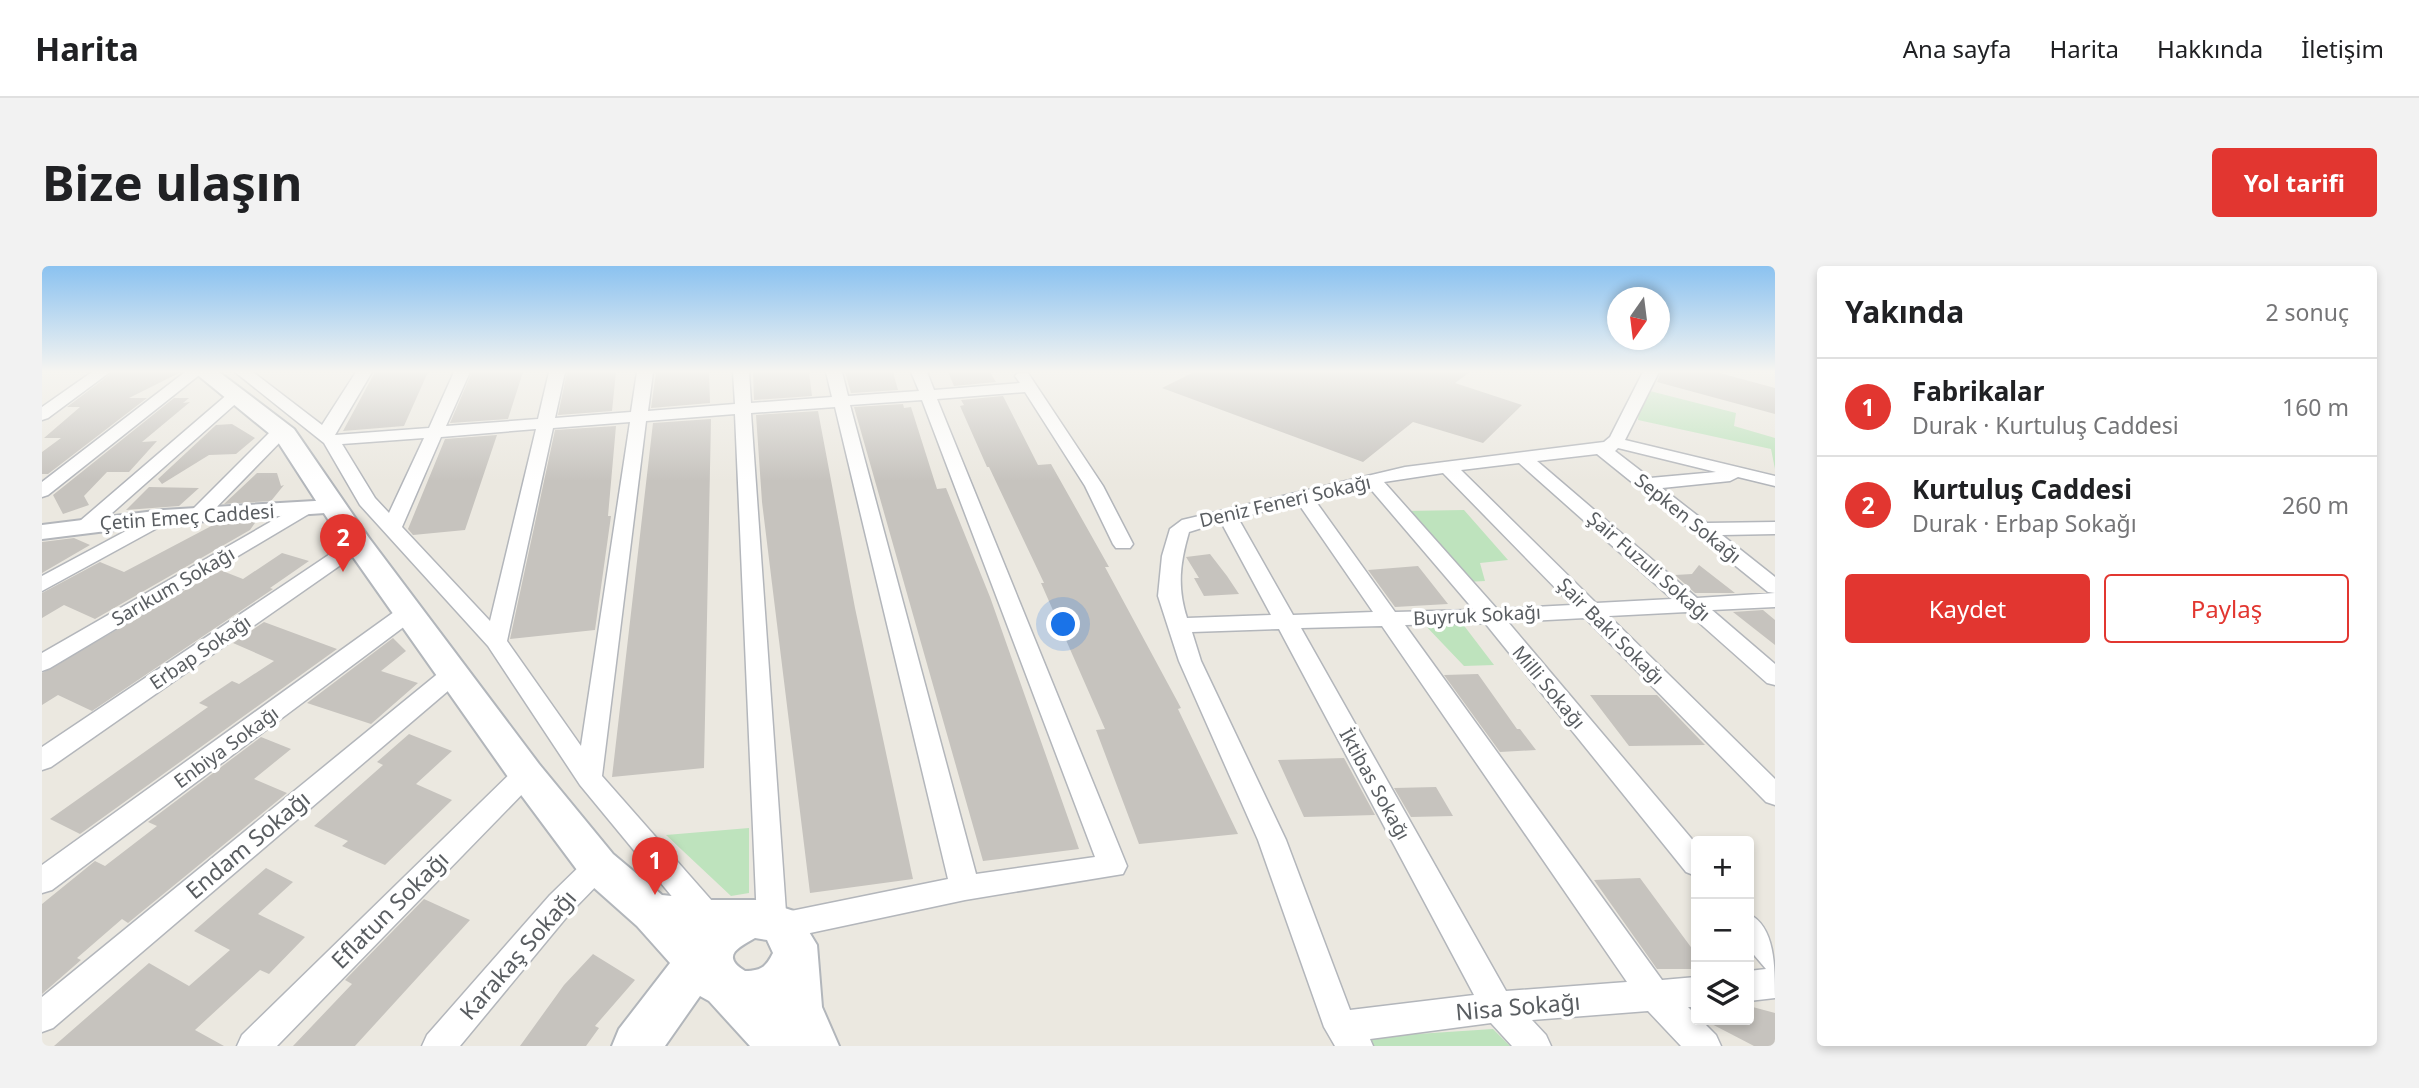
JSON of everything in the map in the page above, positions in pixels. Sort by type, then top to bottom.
[{"type":"main road","points":[[269,408],[319,507],[358,544],[526,774],[598,866],[652,913],[744,947],[799,1007],[815,1046]]},
{"type":"main road","points":[[636,1046],[744,947]]},
{"type":"main road","points":[[744,947],[783,1046]]},
{"type":"street","points":[[42,491],[148,408]]},
{"type":"street","points":[[87,525],[223,408]]},
{"type":"street","points":[[289,408],[328,438],[367,501],[496,641],[589,778],[744,947]]},
{"type":"street","points":[[328,438],[344,408]]},
{"type":"street","points":[[391,529],[446,408]]},
{"type":"street","points":[[496,641],[550,408]]},
{"type":"street","points":[[589,778],[641,408]]},
{"type":"street","points":[[328,438],[739,408]]},
{"type":"street","points":[[744,408],[744,947]]},
{"type":"street","points":[[842,408],[965,888]]},
{"type":"street","points":[[744,947],[965,888],[1113,866],[932,408]]},
{"type":"street","points":[[1043,408],[1094,486],[1123,544]]},
{"type":"street","points":[[1629,408],[1607,445],[1775,481]]},
{"type":"street","points":[[198,515],[281,431]]},
{"type":"street","name":"Deniz Feneri Sokağı","points":[[1348,1036],[1272,840],[1190,661],[1178,625],[1169,596],[1171,556],[1180,529],[1189,524],[1372,480],[1607,445]]},
{"type":"street","name":"Sepken Sokağı","points":[[1607,445],[1646,484],[1775,587]]},
{"type":"street","name":"Şair Fuzuli Sokağı","points":[[1522,457],[1775,677]]},
{"type":"street","name":"Şair Baki Sokağı","points":[[1447,467],[1775,795]]},
{"type":"street","points":[[1646,484],[1747,474]]},
{"type":"street","name":"Milli Sokağı","points":[[1372,480],[1491,616],[1691,858]]},
{"type":"street","points":[[1303,496],[1656,997],[1704,1046]]},
{"type":"street","name":"Çetin Emeç Caddesi","points":[[42,532],[163,517],[319,507]]},
{"type":"street","name":"Sarıkum Sokağı","points":[[42,663],[319,507]]},
{"type":"street","name":"İktibas Sokağı","points":[[1227,515],[1497,1007],[1534,1046]]},
{"type":"street","points":[[42,585],[163,517]]},
{"type":"street","points":[[1703,530],[1775,527]]},
{"type":"street","name":"Erbap Sokağı","points":[[42,760],[358,544]]},
{"type":"street","name":"Buyruk Sokağı","points":[[1178,625],[1491,616],[1775,600]]},
{"type":"street","name":"Enbiya Sokağı","points":[[42,881],[410,612]]},
{"type":"street","name":"Endam Sokağı","points":[[42,1017],[454,673]]},
{"type":"street","name":"Eflatun Sokağı","points":[[254,1046],[526,774]]},
{"type":"street","name":"Karakaş Sokağı","points":[[439,1046],[559,904],[598,866]]},
{"type":"street","points":[[1754,933],[1775,959]]},
{"type":"street","points":[[1754,985],[1775,983]]},
{"type":"street","name":"Nisa Sokağı","points":[[1348,1036],[1497,1007],[1691,993]]},
{"type":"green space","points":[[1639,408],[1718,408],[1736,413],[1734,426],[1775,438],[1775,469],[1771,449],[1638,420]]},
{"type":"green space","points":[[1464,510],[1508,560],[1480,563],[1485,581],[1466,582],[1404,511]]},
{"type":"green space","points":[[1423,623],[1462,623],[1494,665],[1464,666]]},
{"type":"green space","points":[[749,828],[749,893],[731,896],[666,835]]},
{"type":"green space","points":[[1493,1029],[1510,1046],[1362,1046],[1356,1038]]},
{"type":"building","points":[[78,408],[133,408],[48,474],[42,474],[42,452],[61,438],[44,438]]},
{"type":"building","points":[[161,408],[182,408],[142,442],[157,441],[129,472],[107,472],[84,496],[89,505],[63,514],[53,495]]},
{"type":"building","points":[[355,408],[412,408],[404,426],[343,431]]},
{"type":"building","points":[[456,408],[511,408],[508,419],[450,423]]},
{"type":"building","points":[[559,408],[612,408],[612,411],[558,415]]},
{"type":"building","points":[[854,408],[911,408],[937,489],[946,488],[990,597],[1079,849],[983,861]]},
{"type":"building","points":[[961,408],[1009,408],[1038,465],[1051,464],[1109,567],[1105,567],[1181,708],[1178,709],[1238,834],[1139,844],[1096,730],[1105,729],[1041,583],[1044,583]]},
{"type":"building","points":[[1217,408],[1519,408],[1483,443],[1413,422],[1363,462]]},
{"type":"building","points":[[1754,408],[1775,408],[1775,414]]},
{"type":"building","points":[[818,411],[855,608],[913,879],[810,893],[762,502],[756,415]]},
{"type":"building","points":[[711,419],[704,768],[612,777],[653,423]]},
{"type":"building","points":[[232,424],[255,438],[236,454],[209,455],[162,484],[158,479],[216,425]]},
{"type":"building","points":[[616,426],[608,516],[611,516],[595,630],[510,639],[555,430]]},
{"type":"building","points":[[497,435],[465,530],[413,535],[408,529],[445,439]]},
{"type":"building","points":[[257,473],[277,473],[281,486],[284,485],[271,501],[224,504]]},
{"type":"building","points":[[149,487],[199,488],[179,506],[126,510]]},
{"type":"building","points":[[257,520],[250,530],[95,619],[64,605],[42,618],[42,593],[100,562],[124,572],[217,523]]},
{"type":"building","points":[[74,538],[90,545],[42,573],[42,542]]},
{"type":"building","points":[[282,553],[309,561],[270,588],[273,589],[92,711],[58,695],[42,705],[42,673],[220,570],[243,579]]},
{"type":"building","points":[[1210,554],[1239,594],[1204,596],[1194,578],[1199,578],[1186,557]]},
{"type":"building","points":[[1699,565],[1735,593],[1695,593],[1675,575],[1692,574]]},
{"type":"building","points":[[1418,566],[1448,604],[1395,607],[1368,570]]},
{"type":"building","points":[[1763,610],[1775,620],[1775,645],[1733,612]]},
{"type":"building","points":[[264,622],[337,649],[80,834],[50,819],[208,707],[199,703],[232,681],[239,684],[274,661],[233,643]]},
{"type":"building","points":[[393,638],[406,651],[381,671],[418,683],[371,724],[307,703]]},
{"type":"building","points":[[1478,674],[1517,729],[1520,729],[1536,750],[1500,752],[1444,675]]},
{"type":"building","points":[[1590,695],[1657,695],[1705,745],[1629,746]]},
{"type":"building","points":[[409,734],[452,751],[416,784],[452,800],[385,865],[342,846],[348,841],[314,826],[383,765],[377,762]]},
{"type":"building","points":[[261,737],[291,749],[254,779],[287,793],[128,923],[122,919],[77,958],[81,960],[42,994],[42,904],[95,861],[105,866],[157,826],[148,822]]},
{"type":"building","points":[[1344,758],[1375,815],[1304,817],[1278,760]]},
{"type":"building","points":[[1436,787],[1453,816],[1411,817],[1394,788]]},
{"type":"building","points":[[266,868],[293,882],[258,914],[305,937],[269,974],[260,970],[195,1030],[224,1046],[54,1046],[149,963],[189,986],[230,950],[194,931]]},
{"type":"building","points":[[1640,878],[1691,947],[1691,969],[1657,969],[1594,880]]},
{"type":"building","points":[[424,899],[470,920],[355,1046],[293,1046],[352,984],[345,980]]},
{"type":"building","points":[[593,954],[635,980],[595,1026],[599,1028],[586,1046],[520,1046],[564,985]]},
{"type":"building","points":[[1754,1007],[1775,1013],[1775,1046],[1754,1046],[1714,1025],[1754,1025]]},
{"type":"place","name":"Kurtuluş Caddesi","points":[[343,572]]},
{"type":"place","name":"Fabrikalar","points":[[655,895]]}]
